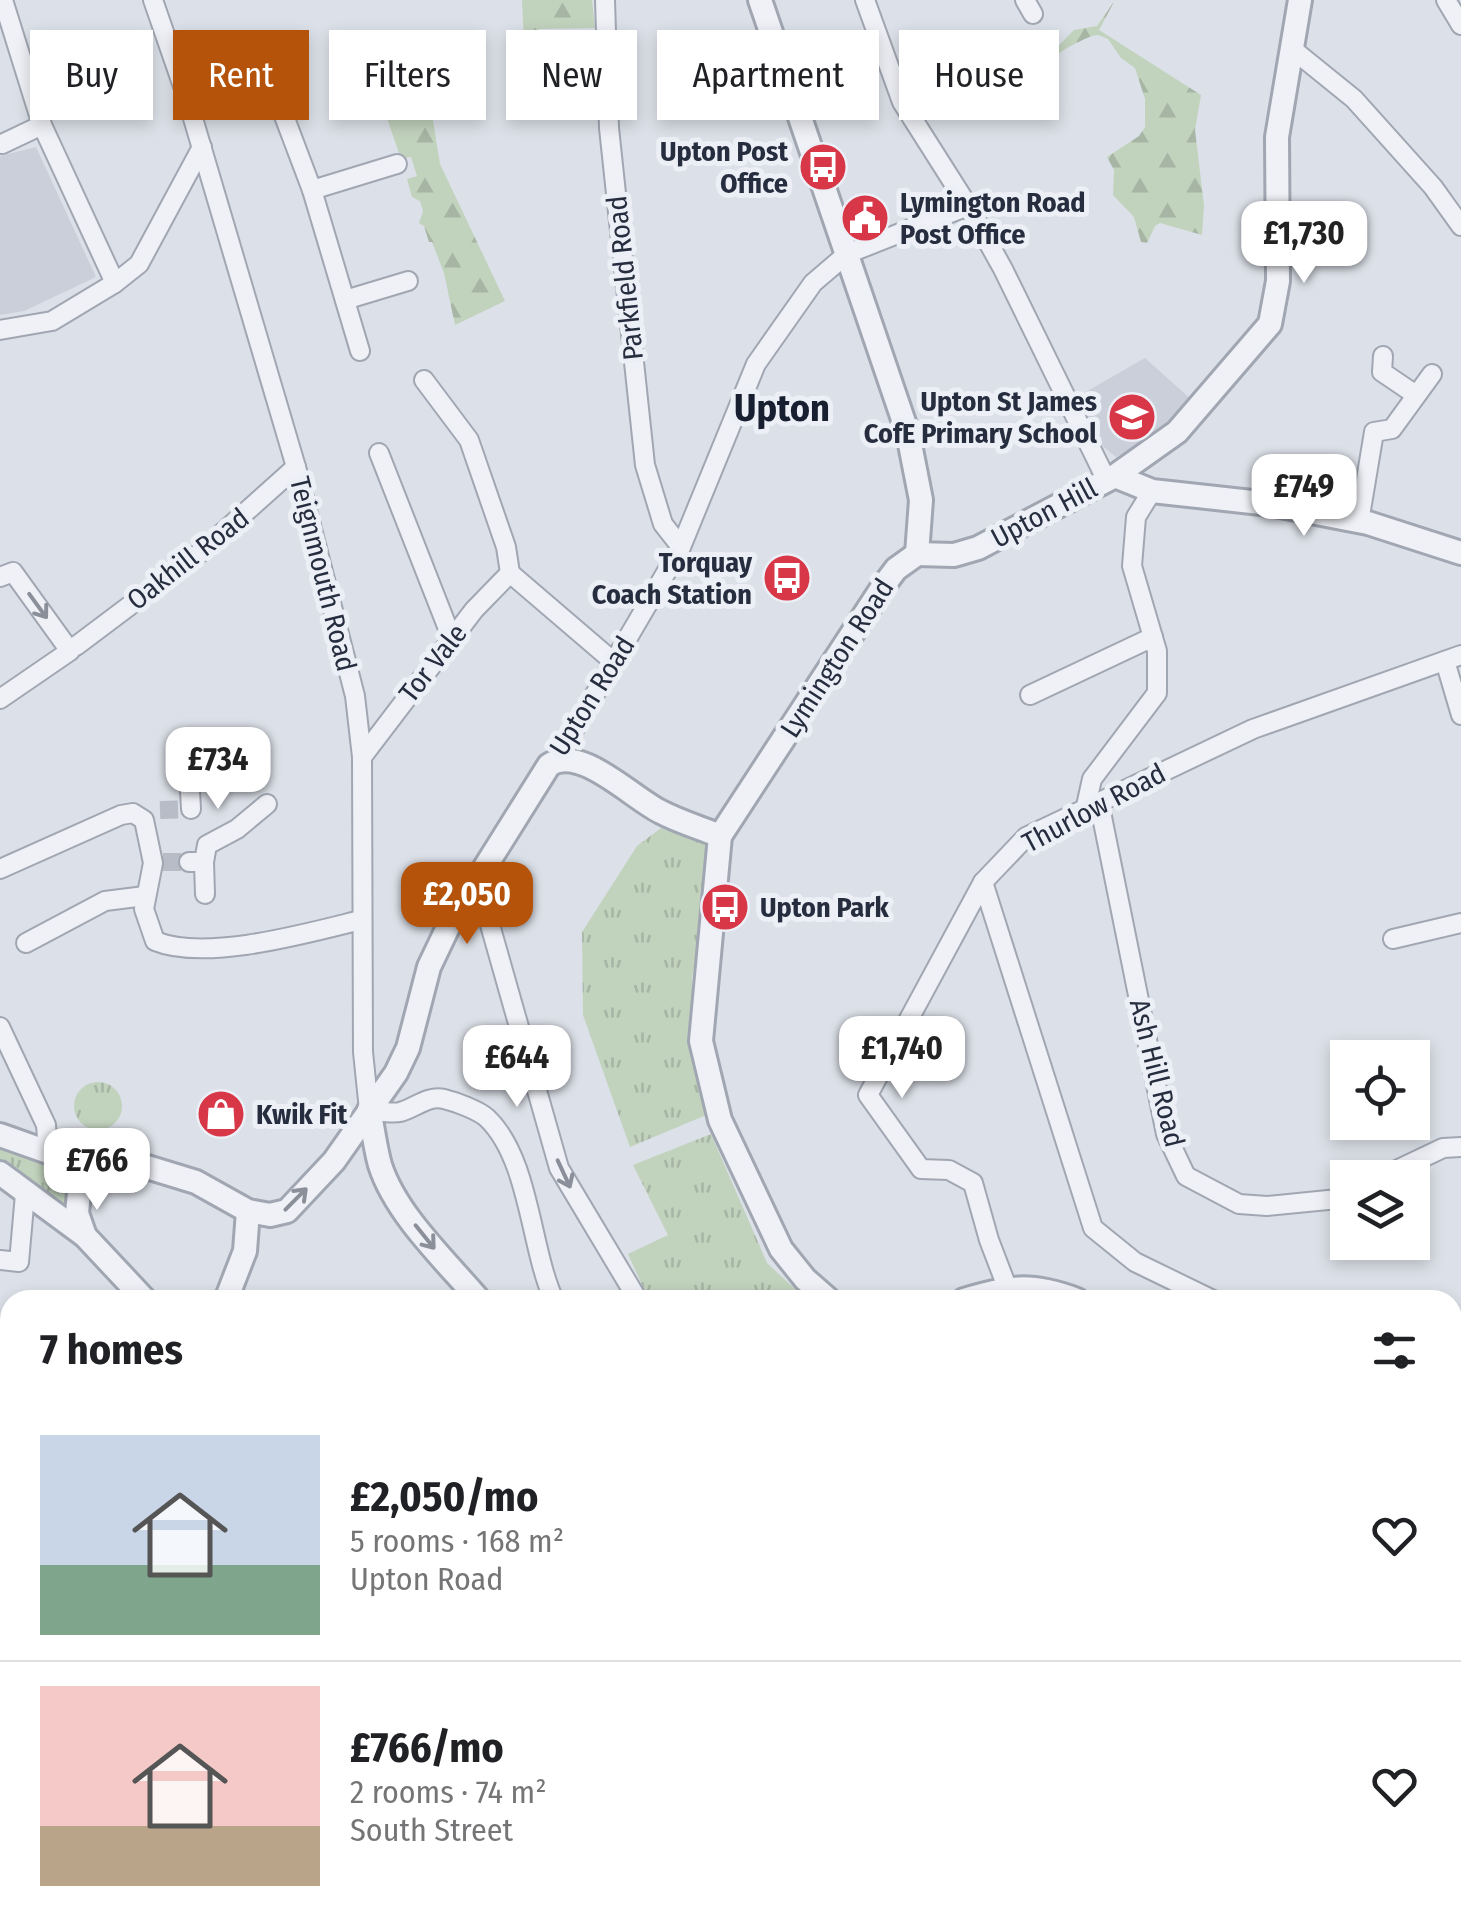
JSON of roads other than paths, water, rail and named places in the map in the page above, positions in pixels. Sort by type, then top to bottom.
[{"type":"street","points":[[3,0],[42,124],[114,283]]},
{"type":"street","name":"Teignmouth Road","points":[[153,0],[173,59]]},
{"type":"street","name":"Parkfield Road","points":[[605,0],[609,128],[645,465],[662,524],[681,547]]},
{"type":"street","name":"Lymington Road","points":[[760,0],[908,434],[921,500],[917,554],[896,569],[884,585],[720,836],[702,1049],[720,1120],[782,1249],[818,1290]]},
{"type":"street","points":[[865,0],[902,102],[968,206],[1111,478],[1177,432],[1270,324],[1278,281],[1277,137],[1300,0]]},
{"type":"street","points":[[1446,0],[1461,25]]},
{"type":"street","points":[[1291,48],[1354,99],[1433,187],[1461,226]]},
{"type":"street","name":"Teignmouth Road","points":[[193,120],[296,467],[355,696],[362,757],[363,1052],[369,1110],[381,1167],[419,1232],[469,1290]]},
{"type":"street","points":[[286,120],[312,190],[360,352]]},
{"type":"street","points":[[2,144],[42,124]]},
{"type":"street","points":[[0,330],[52,321],[138,264],[202,148]]},
{"type":"street","points":[[312,190],[397,164]]},
{"type":"street","name":"Upton Road","points":[[248,1211],[270,1215],[287,1211],[334,1161],[396,1073],[408,1048],[429,966],[450,923],[548,764],[557,759],[681,547],[756,364],[814,283],[847,254],[968,206]]},
{"type":"street","points":[[344,300],[408,281]]},
{"type":"street","points":[[1384,356],[1382,372],[1416,395]]},
{"type":"street","points":[[1359,522],[1374,432],[1392,429],[1432,374]]},
{"type":"street","points":[[424,380],[469,440],[506,548],[510,573],[615,663]]},
{"type":"street","points":[[379,452],[452,639]]},
{"type":"street","name":"Oakhill Road","points":[[0,700],[201,552],[296,467]]},
{"type":"street","name":"Upton Hill","points":[[917,554],[954,555],[978,548],[1111,478],[1152,491],[1270,504],[1460,548]]},
{"type":"street","points":[[1092,804],[1092,779],[1157,693],[1157,651],[1132,566],[1136,517],[1152,491]]},
{"type":"street","points":[[0,577],[12,572],[73,649]]},
{"type":"street","name":"Tor Vale","points":[[362,757],[474,610],[510,573]]},
{"type":"street","points":[[1030,695],[1153,637]]},
{"type":"street","points":[[1453,658],[1461,716]]},
{"type":"street","name":"Thurlow Road","points":[[1007,1287],[974,1183],[949,1170],[921,1169],[868,1095],[983,882],[1026,837],[1092,804],[1253,728],[1453,658]]},
{"type":"street","points":[[191,809],[190,772],[200,758]]},
{"type":"street","points":[[557,759],[574,759],[658,812],[720,836]]},
{"type":"street","points":[[205,894],[197,862],[207,845],[237,829],[267,804]]},
{"type":"street","name":"Ash Hill Road","points":[[1092,804],[1166,1134],[1186,1176],[1239,1204],[1267,1206],[1330,1200]]},
{"type":"street","points":[[0,869],[121,815],[152,815],[158,863],[144,909],[155,942],[218,947],[271,941],[361,920]]},
{"type":"street","points":[[477,880],[559,1168],[632,1290]]},
{"type":"street","points":[[983,882],[1093,1228],[1135,1262],[1192,1290]]},
{"type":"street","points":[[26,943],[104,902],[145,896]]},
{"type":"street","points":[[1393,939],[1461,923]]},
{"type":"street","points":[[0,1027],[46,1125],[48,1152]]},
{"type":"street","points":[[369,1110],[397,1113],[433,1098],[443,1098],[485,1116],[506,1144],[532,1216],[550,1290]]},
{"type":"street","points":[[0,1134],[48,1152],[120,1162],[196,1182],[248,1211],[244,1251],[230,1290]]},
{"type":"street","points":[[1418,1160],[1444,1148],[1461,1147]]},
{"type":"street","points":[[334,1161],[358,1154],[381,1167]]},
{"type":"street","points":[[85,1236],[77,1213],[80,1183],[98,1169],[120,1162]]},
{"type":"street","points":[[0,1173],[85,1236],[136,1290]]},
{"type":"street","points":[[0,1260],[19,1262],[24,1194]]},
{"type":"street","points":[[997,1290],[1042,1290]]},
{"type":"tunnel","points":[[160,810],[191,809]]},
{"type":"tunnel","points":[[163,862],[189,862]]},
{"type":"place","name":"Upton Post Office","points":[[823,167]]},
{"type":"place","name":"Lymington Road Post Office","points":[[865,218]]},
{"type":"place","name":"Upton St James CofE Primary School","points":[[1132,417]]},
{"type":"place","name":"Torquay Coach Station","points":[[787,578]]},
{"type":"place","name":"Upton Park","points":[[725,907]]},
{"type":"place","name":"Kwik Fit","points":[[221,1114]]},
{"type":"district","name":"Upton","points":[[782,408]]}]
